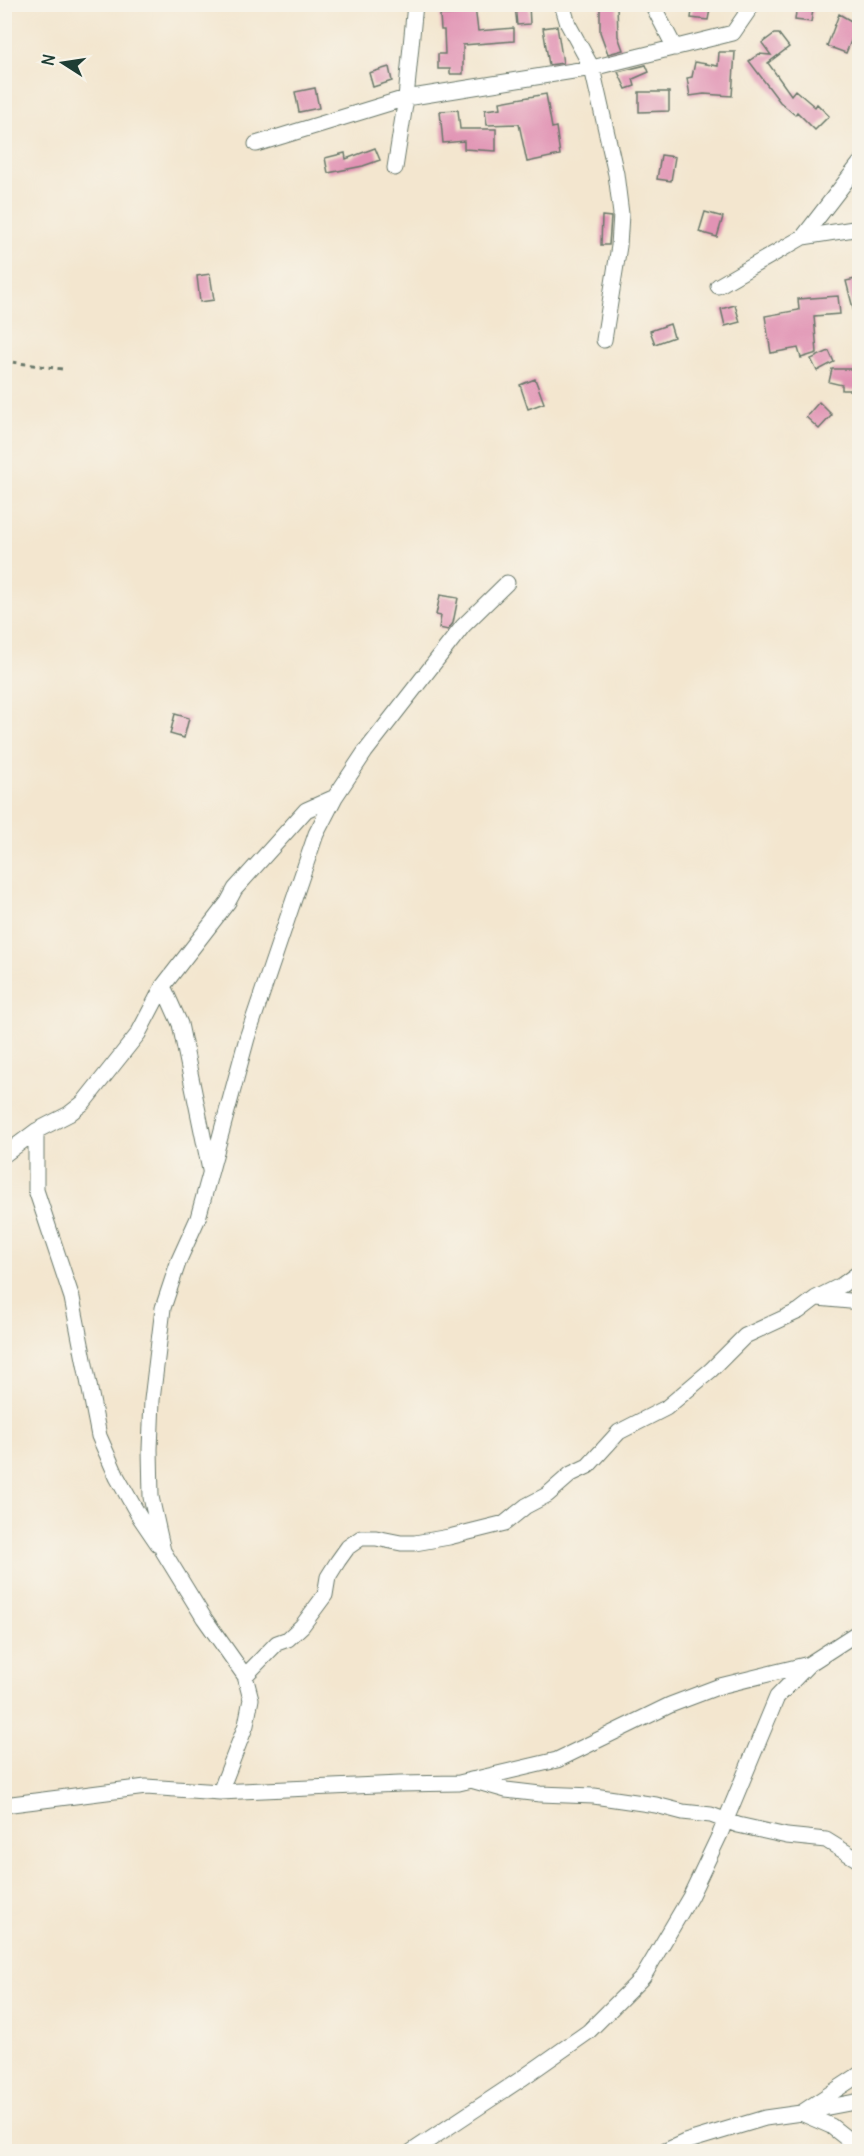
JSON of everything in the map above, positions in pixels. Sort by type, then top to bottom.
[{"type":"street","points":[[395,168],[406,98],[415,4]]},
{"type":"street","points":[[562,4],[568,24],[592,68],[616,174],[621,213],[619,246],[604,340]]},
{"type":"street","points":[[652,4],[675,48]]},
{"type":"street","points":[[256,144],[406,98],[592,68],[733,33],[753,4]]},
{"type":"street","points":[[803,237],[860,163]]},
{"type":"street","points":[[718,286],[803,237],[860,228]]},
{"type":"street","points":[[163,1551],[151,1497],[150,1449],[152,1400],[163,1308],[178,1260],[198,1218],[247,1038],[316,834],[335,797],[365,752],[463,626],[507,583]]},
{"type":"street","points":[[4,1155],[36,1131],[69,1114],[83,1103],[138,1034],[163,986],[261,857],[306,810],[335,797]]},
{"type":"street","points":[[163,986],[180,1024],[211,1173]]},
{"type":"street","points":[[36,1131],[36,1190],[72,1298],[99,1436],[139,1516],[204,1618],[245,1676],[251,1699],[246,1725],[220,1792]]},
{"type":"street","points":[[245,1676],[277,1643],[288,1639],[302,1626],[325,1596],[328,1577],[338,1561],[348,1547],[361,1538],[376,1538],[401,1544],[415,1543],[449,1538],[505,1523],[526,1506],[547,1495],[572,1474],[588,1466],[619,1432],[666,1408],[711,1370],[745,1336],[799,1311],[860,1272]]},
{"type":"street","points":[[816,1298],[860,1302]]},
{"type":"street","points":[[411,2151],[588,2032],[643,1977],[690,1897],[726,1821],[777,1696],[808,1664],[860,1631]]},
{"type":"street","points":[[4,1805],[146,1787],[220,1792],[459,1783],[557,1760],[670,1705],[720,1686],[808,1664]]},
{"type":"street","points":[[471,1780],[506,1791],[594,1796],[711,1815],[787,1836],[826,1840],[860,1861]]},
{"type":"street","points":[[801,2113],[860,2074]]},
{"type":"street","points":[[663,2151],[765,2118],[860,2101]]},
{"type":"street","points":[[801,2113],[831,2126],[860,2149]]},
{"type":"path","points":[[4,361],[62,369]]},
{"type":"building","points":[[529,4],[530,24],[517,25],[515,5]]},
{"type":"building","points":[[600,4],[617,4],[618,36],[623,50],[608,54],[600,32]]},
{"type":"building","points":[[693,4],[711,4],[708,20],[691,18]]},
{"type":"building","points":[[797,4],[814,4],[811,22],[795,20]]},
{"type":"building","points":[[475,7],[478,31],[514,28],[514,41],[463,45],[463,74],[450,74],[450,69],[438,69],[438,54],[445,54],[444,30],[441,30],[440,15],[462,14],[461,9]]},
{"type":"building","points":[[839,14],[860,26],[860,39],[853,36],[846,53],[827,46]]},
{"type":"building","points":[[557,26],[563,63],[549,65],[543,28]]},
{"type":"building","points":[[774,34],[779,34],[789,47],[768,63],[791,95],[795,90],[815,107],[817,104],[829,116],[815,130],[797,112],[795,115],[780,102],[749,61],[759,54],[771,55],[762,43]]},
{"type":"building","points":[[719,52],[735,52],[732,96],[704,94],[690,96],[687,78],[692,77],[695,62],[718,66]]},
{"type":"building","points":[[646,65],[649,72],[633,79],[635,86],[626,89],[618,72]]},
{"type":"building","points":[[389,67],[392,81],[373,87],[369,73]]},
{"type":"building","points":[[315,88],[319,108],[299,112],[295,92]]},
{"type":"building","points":[[639,92],[669,92],[669,111],[639,112]]},
{"type":"building","points":[[546,94],[552,128],[556,127],[560,155],[527,162],[519,124],[487,125],[485,110],[501,108],[500,102]]},
{"type":"building","points":[[458,110],[460,129],[496,129],[496,151],[464,149],[464,141],[443,143],[440,111]]},
{"type":"building","points":[[375,148],[380,160],[328,173],[325,158],[345,153],[346,159]]},
{"type":"building","points":[[661,155],[675,157],[671,181],[657,179]]},
{"type":"building","points":[[705,212],[723,217],[717,237],[699,232]]},
{"type":"building","points":[[602,216],[611,217],[609,245],[601,245]]},
{"type":"building","points":[[210,274],[214,300],[200,302],[197,276]]},
{"type":"building","points":[[860,278],[860,315],[855,316],[846,281]]},
{"type":"building","points":[[838,296],[840,314],[814,316],[817,353],[801,358],[798,348],[771,353],[765,316],[799,310],[798,299]]},
{"type":"building","points":[[735,305],[740,322],[725,326],[721,309]]},
{"type":"building","points":[[670,324],[674,337],[655,344],[650,331]]},
{"type":"building","points":[[829,351],[834,362],[817,371],[811,359]]},
{"type":"building","points":[[832,369],[860,369],[860,390],[842,390],[842,385],[829,382]]},
{"type":"building","points":[[535,379],[544,403],[528,409],[520,385]]},
{"type":"building","points":[[819,402],[832,415],[819,429],[806,417]]},
{"type":"building","points":[[440,595],[458,598],[453,623],[448,630],[439,628],[441,616],[436,615]]},
{"type":"building","points":[[175,714],[189,718],[184,738],[170,734]]}]
